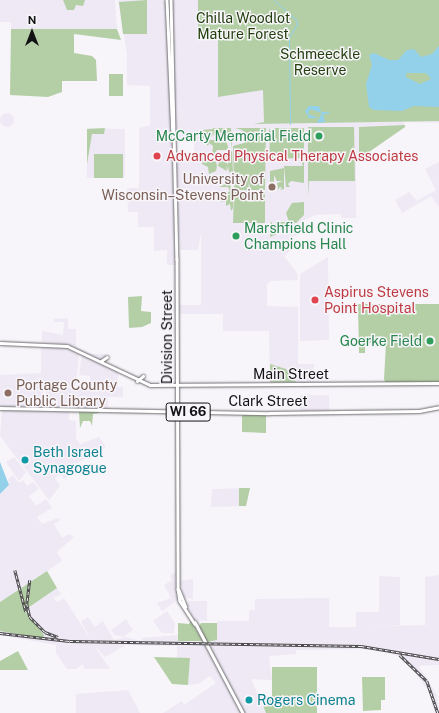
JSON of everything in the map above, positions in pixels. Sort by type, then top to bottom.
[{"type":"main road","name":"Division Street","points":[[167,0],[174,140]]},
{"type":"main road","name":"Division Street","points":[[170,0],[178,385],[178,582],[181,597],[243,713]]},
{"type":"main road","name":"WI 66","points":[[0,343],[61,344],[101,361],[137,380]]},
{"type":"main road","points":[[101,361],[107,357]]},
{"type":"main road","points":[[120,371],[127,368]]},
{"type":"main road","points":[[137,380],[143,376]]},
{"type":"main road","name":"Main Street","points":[[137,380],[143,384],[178,385],[439,383]]},
{"type":"main road","name":"Clark Street","points":[[0,408],[178,412],[419,411],[439,407]]},
{"type":"shaded area","points":[[0,0],[115,0],[117,29],[11,29],[11,22],[0,22]]},
{"type":"shaded area","name":"University of Wisconsin–Stevens Point","points":[[118,0],[439,0],[439,123],[404,122],[405,127],[356,160],[356,218],[342,218],[340,214],[315,215],[298,224],[302,232],[287,241],[292,249],[284,256],[297,273],[298,280],[271,281],[267,284],[267,306],[298,307],[298,364],[314,364],[314,384],[270,383],[269,331],[223,331],[223,314],[180,314],[180,305],[201,305],[201,233],[198,250],[180,250],[178,222],[174,222],[176,265],[167,265],[167,250],[154,251],[154,227],[138,227],[138,212],[128,212],[127,188],[139,188],[139,128],[150,125],[150,86],[127,85],[127,54]],"holes":[[[172,142],[194,142],[194,156],[172,156]]]},
{"type":"shaded area","points":[[4,113],[10,113],[14,117],[14,123],[10,127],[4,127],[0,123],[0,117]]},
{"type":"shaded area","points":[[87,128],[125,129],[125,177],[87,178]]},
{"type":"shaded area","points":[[439,162],[439,207],[431,196],[402,213],[395,200],[409,192],[417,201],[436,190],[425,169]]},
{"type":"shaded area","name":"Aspirus Stevens Point Hospital","points":[[328,257],[329,340],[300,341],[300,274]]},
{"type":"shaded area","points":[[68,318],[68,329],[76,329],[76,347],[91,354],[106,354],[105,358],[101,360],[68,345],[42,342],[42,331],[63,335],[64,322],[54,322],[54,319]]},
{"type":"shaded area","points":[[41,346],[61,346],[79,352],[76,385],[43,386],[43,408],[0,407],[0,375],[41,373]]},
{"type":"shaded area","points":[[82,354],[118,372],[118,387],[123,387],[123,397],[108,397],[108,409],[46,408],[46,388],[90,387],[90,376],[79,375]]},
{"type":"shaded area","points":[[300,395],[329,395],[329,411],[300,411]]},
{"type":"shaded area","points":[[2,410],[69,411],[69,420],[76,421],[76,439],[80,444],[99,437],[106,447],[72,466],[74,472],[64,479],[60,474],[55,478],[60,486],[49,500],[0,436]]},
{"type":"shaded area","points":[[14,457],[26,472],[19,481],[6,462]]},
{"type":"shaded area","points":[[13,475],[19,483],[23,480],[27,486],[33,482],[39,489],[29,496],[36,506],[46,499],[52,508],[37,517],[42,524],[58,518],[60,520],[54,524],[62,538],[69,534],[74,537],[57,552],[62,561],[0,602],[0,494],[9,486],[8,479]]},
{"type":"shaded area","points":[[250,488],[246,506],[211,507],[212,489]]},
{"type":"shaded area","points":[[176,572],[177,600],[162,611],[157,603],[171,598],[164,585],[172,580],[170,576]]},
{"type":"shaded area","points":[[439,575],[439,625],[425,625],[425,577]]},
{"type":"shaded area","points":[[379,576],[400,577],[400,625],[362,626],[439,625],[439,665],[419,666],[437,695],[439,713],[435,713],[429,692],[410,666],[397,656],[376,649],[296,650],[296,654],[269,656],[272,680],[251,679],[266,713],[163,713],[182,701],[184,705],[216,683],[210,676],[198,684],[188,685],[190,659],[177,658],[177,646],[126,645],[105,657],[94,645],[110,669],[84,669],[83,664],[76,669],[67,669],[56,653],[56,645],[0,635],[0,631],[21,636],[44,634],[25,610],[57,588],[61,594],[54,598],[57,602],[64,598],[91,640],[81,621],[88,617],[95,627],[103,621],[114,640],[125,637],[142,641],[142,638],[178,635],[178,641],[211,642],[217,639],[217,621],[249,621],[249,610],[255,610],[255,599],[329,598],[329,627],[356,627],[356,612],[379,612]]},
{"type":"shaded area","points":[[193,579],[193,599],[184,597],[180,581]]},
{"type":"shaded area","points":[[189,601],[207,601],[207,621],[195,620],[186,604]]},
{"type":"shaded area","points":[[167,611],[175,623],[174,633],[162,633],[153,621]]},
{"type":"shaded area","points":[[126,619],[133,630],[123,637],[115,635],[111,630]]},
{"type":"shaded area","points":[[128,690],[140,713],[76,713],[76,694]]},
{"type":"green space","points":[[63,0],[85,0],[83,6],[76,5],[74,10],[67,10]]},
{"type":"green space","points":[[147,0],[147,34],[123,34],[119,2]]},
{"type":"green space","name":"Schmeeckle Reserve","points":[[198,0],[439,0],[439,121],[254,124],[264,122],[263,90],[218,97],[218,34],[198,34]]},
{"type":"green space","points":[[11,29],[117,29],[121,40],[74,34],[74,53],[92,56],[96,60],[97,81],[62,81],[62,92],[48,97],[10,95]]},
{"type":"green space","points":[[109,74],[123,74],[123,96],[109,96]]},
{"type":"green space","points":[[405,125],[405,127],[359,159],[359,127]]},
{"type":"green space","points":[[308,127],[354,127],[355,181],[309,181],[308,197]]},
{"type":"green space","points":[[105,128],[104,134],[92,134],[87,164],[87,129]]},
{"type":"green space","points":[[225,128],[226,132],[226,128],[231,128],[232,149],[229,132],[226,138],[219,132],[214,136],[213,132],[212,137],[210,132],[209,137],[204,138],[202,143],[202,130]]},
{"type":"green space","points":[[235,128],[266,128],[265,190],[250,190],[249,182],[248,190],[234,190],[233,146],[244,143],[245,135],[242,130]]},
{"type":"green space","points":[[269,128],[273,136],[274,128],[304,128],[304,158],[270,159]]},
{"type":"green space","points":[[208,140],[226,140],[229,150],[217,150],[212,157],[213,146],[209,143],[208,146],[205,142]]},
{"type":"green space","points":[[217,151],[217,156],[221,155],[228,165],[228,170],[226,166],[227,171],[218,166],[219,161],[224,164],[215,157]]},
{"type":"green space","points":[[232,151],[233,173],[229,172],[227,160],[231,154],[226,157],[226,154]]},
{"type":"green space","points":[[94,154],[123,154],[123,178],[94,178]]},
{"type":"green space","points":[[209,154],[210,160],[216,162],[217,166],[216,171],[209,174],[208,167],[202,164],[202,158]]},
{"type":"green space","points":[[301,160],[304,160],[304,183],[291,181],[288,184],[290,187],[286,187],[284,166],[303,166]]},
{"type":"green space","points":[[284,168],[284,189],[280,190],[282,188],[280,187],[278,190],[277,183],[283,181],[277,181],[274,175],[274,186],[270,191],[270,171]]},
{"type":"green space","points":[[229,182],[233,192],[233,208],[231,211],[230,204],[226,206],[226,201],[221,202],[220,198],[220,195],[231,195],[227,193],[230,191],[228,187],[219,187]]},
{"type":"green space","points":[[234,191],[265,192],[265,223],[233,223]]},
{"type":"green space","points":[[304,202],[304,215],[296,223],[290,222],[278,230],[277,234],[270,237],[270,223],[272,222],[271,233],[275,234],[278,222],[289,222],[286,213],[292,203]]},
{"type":"green space","points":[[142,296],[141,311],[151,312],[151,323],[142,327],[129,328],[128,297]]},
{"type":"green space","points":[[358,304],[439,304],[439,383],[386,384],[384,379],[386,343],[365,343],[365,353],[359,353]]},
{"type":"green space","points":[[270,364],[286,369],[296,382],[270,382],[279,370],[270,381]]},
{"type":"green space","points":[[79,412],[99,413],[93,414],[92,426],[90,421],[83,421],[80,428]]},
{"type":"green space","points":[[242,415],[266,415],[266,433],[242,432]]},
{"type":"green space","points":[[239,488],[250,488],[246,506],[239,506]]},
{"type":"green space","points":[[47,571],[57,588],[25,610],[44,635],[44,639],[0,631],[0,602]]},
{"type":"green space","points":[[191,621],[203,641],[178,641],[178,623],[189,624]]},
{"type":"green space","points":[[201,623],[217,623],[217,640],[207,642],[199,627]]},
{"type":"green space","points":[[18,651],[28,670],[0,670],[0,661]]},
{"type":"green space","points":[[154,657],[190,658],[188,685],[172,684]]},
{"type":"green space","points":[[272,667],[317,667],[317,713],[266,713],[262,703],[272,698]]},
{"type":"green space","points":[[362,677],[385,677],[385,700],[381,700],[381,710],[363,711]]},
{"type":"water","points":[[439,46],[439,107],[414,106],[402,111],[374,110],[369,107],[366,84],[372,65],[369,55],[374,53],[389,60],[398,60],[407,50],[414,49],[421,57],[432,54]],"holes":[[[406,73],[426,73],[431,79],[420,84],[406,77]]]},
{"type":"water","points":[[309,106],[319,106],[321,112],[331,112],[323,115],[325,122],[317,123],[322,113],[310,109],[308,114],[319,118],[309,118],[305,111]]},
{"type":"water","points":[[0,462],[9,485],[0,494]]},
{"type":"waterway","points":[[274,0],[296,20],[297,24],[289,37],[290,124]]},
{"type":"railway","points":[[15,570],[26,612]]},
{"type":"railway","points":[[30,580],[27,604],[30,617],[45,632],[58,637]]},
{"type":"railway","points":[[0,633],[70,641],[361,646],[439,659]]},
{"type":"railway","points":[[400,655],[427,681],[438,713]]},
{"type":"place","name":"McCarty Memorial Field","points":[[319,136]]},
{"type":"place","name":"Advanced Physical Therapy Associates","points":[[157,156]]},
{"type":"place","name":"University of Wisconsin–Stevens Point","points":[[272,187]]},
{"type":"place","name":"Marshfield Clinic Champions Hall","points":[[236,236]]},
{"type":"place","name":"Aspirus Stevens Point Hospital","points":[[315,300]]},
{"type":"place","name":"Goerke Field","points":[[430,341]]},
{"type":"place","name":"Portage County Public Library","points":[[8,393]]},
{"type":"place","name":"Beth Israel Synagogue","points":[[25,460]]},
{"type":"place","name":"Rogers Cinema","points":[[249,700]]},
{"type":"park label","name":"Chilla Woodlot Mature Forest","points":[[243,26]]}]
